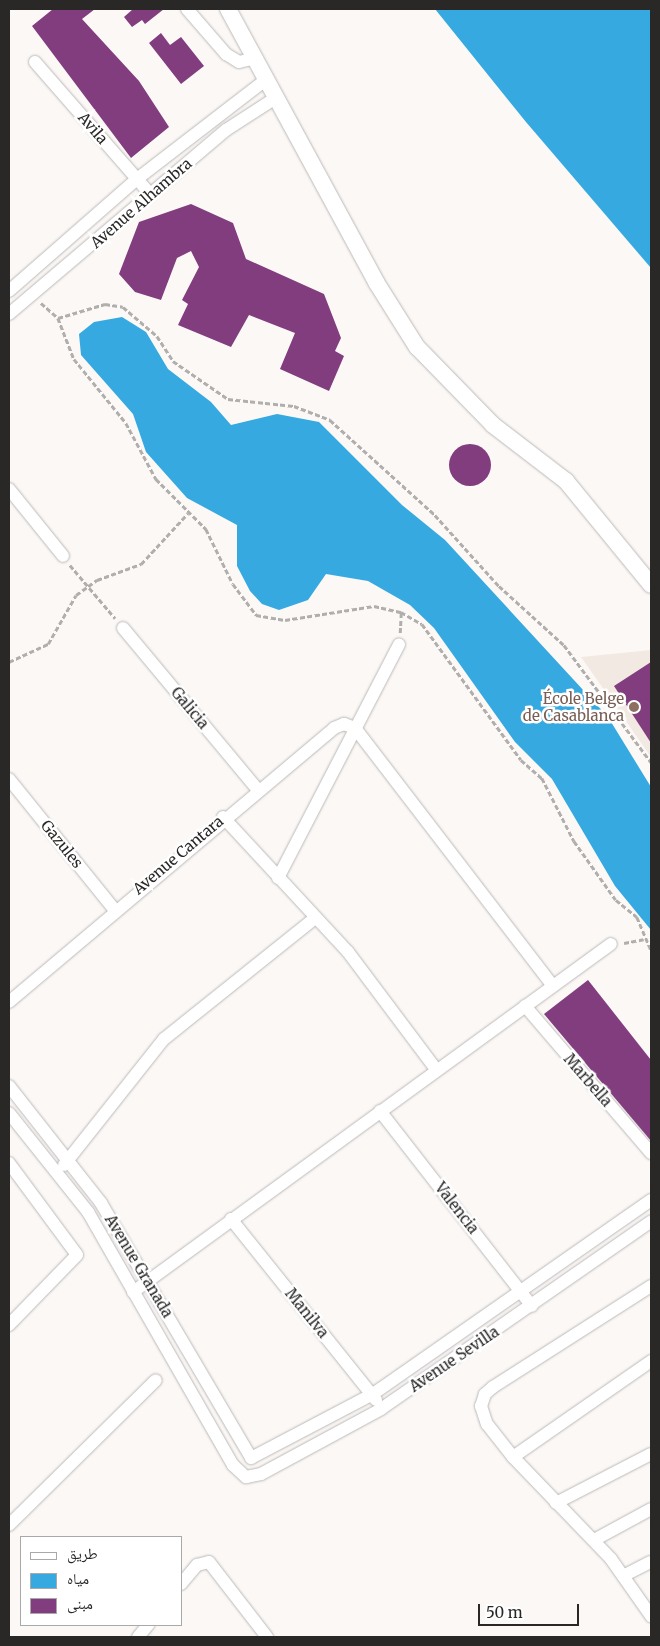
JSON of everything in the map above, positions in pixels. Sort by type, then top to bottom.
[{"type":"street","points":[[187,9],[226,54],[239,62],[257,58]]},
{"type":"street","points":[[228,9],[278,96],[376,282],[417,347],[493,425],[566,481],[651,585]]},
{"type":"street","name":"Avila","points":[[35,62],[150,194]]},
{"type":"street","name":"Avenue Alhambra","points":[[9,291],[137,179],[268,78]]},
{"type":"street","name":"Avenue Alhambra","points":[[9,314],[34,295],[226,130],[278,96]]},
{"type":"street","points":[[9,489],[63,556]]},
{"type":"street","name":"Galicia","points":[[123,628],[257,788]]},
{"type":"street","points":[[278,878],[399,645]]},
{"type":"street","name":"Avenue Cantara","points":[[9,1002],[114,909],[257,788],[334,728],[344,724],[355,728]]},
{"type":"street","points":[[355,728],[553,986]]},
{"type":"street","name":"Gazules","points":[[9,779],[114,909]]},
{"type":"street","points":[[223,817],[383,995],[436,1069]]},
{"type":"street","points":[[60,1171],[164,1039],[314,919]]},
{"type":"street","points":[[134,1292],[148,1279],[611,944]]},
{"type":"street","name":"Marbella","points":[[525,1006],[651,1153]]},
{"type":"street","name":"Avenue Granada","points":[[9,1086],[69,1158],[148,1279],[252,1458]]},
{"type":"street","name":"Valencia","points":[[380,1111],[532,1306]]},
{"type":"street","name":"Avenue Granada","points":[[9,1113],[60,1171],[134,1292],[233,1465],[246,1477]]},
{"type":"street","points":[[9,1163],[77,1255],[9,1325]]},
{"type":"street","name":"Avenue Sevilla","points":[[252,1458],[373,1394],[651,1200]]},
{"type":"street","name":"Manilva","points":[[231,1219],[373,1394],[381,1409]]},
{"type":"street","name":"Avenue Sevilla","points":[[246,1477],[260,1474],[381,1409],[532,1306],[651,1221]]},
{"type":"street","points":[[651,1286],[485,1394],[481,1406],[485,1419],[513,1457],[594,1540],[623,1576],[651,1616]]},
{"type":"street","points":[[513,1457],[651,1362]]},
{"type":"street","points":[[9,1525],[156,1380]]},
{"type":"street","points":[[556,1503],[651,1454]]},
{"type":"street","points":[[246,1477],[252,1458]]},
{"type":"street","points":[[594,1540],[651,1509]]},
{"type":"street","points":[[182,1583],[197,1564],[209,1562],[267,1637]]},
{"type":"street","points":[[623,1576],[651,1562]]},
{"type":"street","points":[[138,1637],[147,1626]]},
{"type":"path","points":[[34,295],[58,318],[74,359],[126,423],[156,479],[206,529],[233,584],[256,615],[285,620],[374,606],[401,612],[422,624],[521,760],[542,778],[574,841],[616,900],[637,917],[644,939],[651,950]]},
{"type":"path","points":[[58,318],[105,304],[123,307],[157,336],[173,361],[228,400],[294,406],[330,420],[435,514],[499,586],[564,645],[651,762]]},
{"type":"path","points":[[9,662],[48,644],[76,595],[87,586],[141,564],[188,513]]},
{"type":"path","points":[[63,556],[123,628]]},
{"type":"path","points":[[399,645],[401,612]]},
{"type":"path","points":[[611,944],[644,939]]},
{"type":"shaded area","name":"École Belge de Casablanca","points":[[651,650],[651,757],[581,657]]},
{"type":"water","points":[[435,9],[651,9],[651,268],[526,122]]},
{"type":"water","points":[[122,317],[146,332],[168,369],[211,402],[231,425],[277,414],[319,422],[402,505],[445,540],[608,717],[651,787],[651,930],[615,886],[552,779],[515,742],[434,628],[410,605],[368,581],[326,574],[308,600],[279,610],[262,604],[250,591],[237,566],[237,525],[187,498],[146,452],[133,414],[81,355],[79,334],[94,322]]},
{"type":"building","points":[[53,9],[95,9],[82,19],[139,81],[169,127],[131,158],[32,26]]},
{"type":"building","points":[[133,9],[164,9],[145,24],[142,20],[132,27],[124,17]]},
{"type":"building","points":[[161,33],[170,45],[181,37],[204,66],[181,84],[149,43]]},
{"type":"building","points":[[191,204],[233,223],[246,259],[324,294],[341,338],[335,351],[344,356],[329,391],[280,369],[295,333],[249,315],[231,347],[178,325],[188,304],[182,300],[199,267],[191,251],[177,258],[161,300],[135,292],[119,274],[139,222]]},
{"type":"building","points":[[470,444],[485,450],[491,465],[485,480],[470,486],[455,480],[449,465],[455,450]]},
{"type":"building","points":[[651,662],[651,743],[614,686]]},
{"type":"building","points":[[588,980],[651,1060],[651,1141],[544,1014]]},
{"type":"place","name":"École Belge de Casablanca","points":[[634,707]]}]
